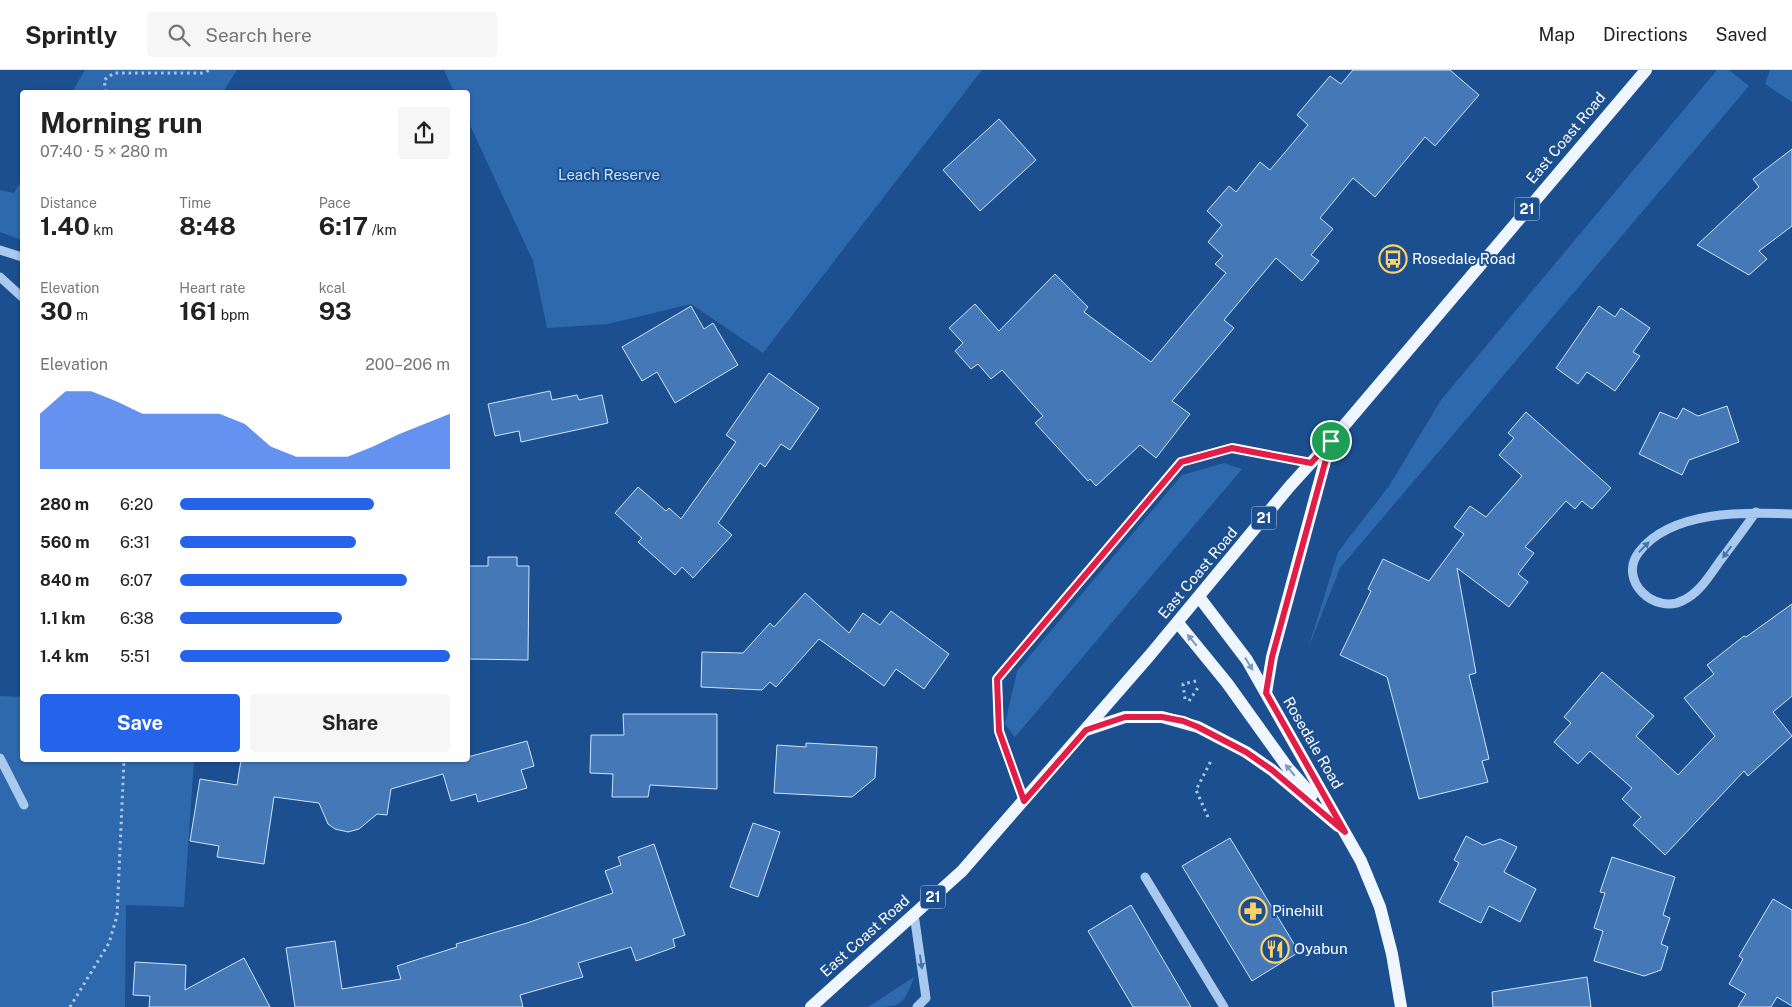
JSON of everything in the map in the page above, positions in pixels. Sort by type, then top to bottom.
[{"type":"main road","name":"East Coast Road","points":[[811,1007],[962,871],[1086,730],[1646,70]]},
{"type":"main road","points":[[1266,693],[1272,657],[1331,441]]},
{"type":"main road","name":"Rosedale Road","points":[[1199,597],[1247,660],[1361,861],[1380,907],[1392,954],[1401,1007]]},
{"type":"main road","name":"Rosedale Road","points":[[1178,622],[1227,683],[1288,768],[1345,832]]},
{"type":"main road","points":[[1086,730],[1125,717],[1162,717],[1183,721],[1246,752],[1272,770],[1345,832]]},
{"type":"street","points":[[0,250],[20,256]]},
{"type":"street","points":[[0,277],[20,295]]},
{"type":"street","points":[[1024,801],[999,731],[997,679],[1181,462],[1232,448],[1311,463]]},
{"type":"street","points":[[1756,512],[1699,588],[1684,600],[1668,605],[1657,603],[1638,588],[1634,578],[1634,564],[1638,553],[1653,538],[1674,526],[1696,519],[1756,512],[1792,514]]},
{"type":"street","points":[[0,758],[24,805]]},
{"type":"street","points":[[1145,877],[1224,1007]]},
{"type":"street","points":[[914,914],[926,998],[917,1007]]},
{"type":"path","points":[[106,90],[104,80],[114,72],[202,73],[210,70]]},
{"type":"path","points":[[1182,684],[1186,706],[1204,679]]},
{"type":"path","points":[[1208,817],[1196,790],[1214,757]]},
{"type":"path","points":[[70,1007],[109,943],[117,916],[124,762]]},
{"type":"green space","points":[[85,70],[237,70],[224,90],[73,90]]},
{"type":"green space","name":"Leach Reserve","points":[[444,70],[982,70],[763,353],[691,304],[608,324],[547,328],[533,261],[470,125],[470,90],[453,90]]},
{"type":"green space","points":[[1717,70],[1729,70],[1749,86],[1340,568],[1308,649],[1338,552],[1389,486],[1441,400]]},
{"type":"green space","points":[[1770,70],[1792,70],[1792,102],[1765,84]]},
{"type":"green space","points":[[20,182],[20,239],[0,232],[0,190],[14,193]]},
{"type":"green space","points":[[1224,463],[1242,469],[1015,737],[1005,724],[1017,671],[1182,475]]},
{"type":"green space","points":[[0,696],[20,697],[20,762],[194,762],[184,907],[126,905],[125,1007],[0,1007]]},
{"type":"green space","points":[[914,977],[907,994],[899,1003],[888,1007],[868,1007]]},
{"type":"building","points":[[1353,70],[1450,70],[1479,95],[1435,146],[1425,137],[1375,197],[1353,178],[1320,218],[1333,229],[1311,255],[1319,261],[1302,281],[1276,258],[1224,320],[1234,328],[1172,401],[1190,414],[1156,458],[1140,445],[1096,486],[1090,479],[1088,481],[1035,423],[1043,416],[1002,370],[991,379],[978,364],[971,369],[955,351],[963,343],[949,328],[975,304],[999,331],[1055,274],[1088,307],[1084,312],[1151,362],[1226,273],[1215,264],[1223,256],[1208,242],[1222,225],[1207,211],[1229,186],[1236,192],[1260,162],[1270,170],[1308,125],[1297,115],[1330,76],[1341,84]]},
{"type":"building","points":[[999,119],[1036,160],[980,211],[943,170]]},
{"type":"building","points":[[1792,149],[1792,226],[1759,251],[1767,259],[1749,275],[1697,245],[1759,187],[1753,179]]},
{"type":"building","points":[[691,306],[704,329],[713,323],[738,365],[675,403],[657,372],[642,381],[622,347]]},
{"type":"building","points":[[1599,306],[1615,317],[1621,308],[1650,328],[1633,352],[1640,356],[1615,391],[1587,372],[1578,384],[1556,368]]},
{"type":"building","points":[[769,373],[819,408],[790,450],[781,444],[765,467],[760,463],[718,523],[732,535],[693,578],[682,567],[675,575],[638,542],[642,538],[615,513],[638,487],[666,511],[669,508],[681,519],[736,442],[726,435]]},
{"type":"building","points":[[550,391],[552,400],[577,395],[579,400],[602,395],[608,423],[521,442],[519,431],[495,436],[488,404]]},
{"type":"building","points":[[1727,406],[1739,442],[1689,460],[1682,475],[1639,454],[1660,412],[1677,419],[1683,408],[1698,416]]},
{"type":"building","points":[[1526,412],[1611,488],[1592,509],[1582,501],[1575,509],[1566,501],[1525,547],[1534,553],[1518,574],[1528,582],[1509,607],[1457,568],[1476,673],[1469,675],[1489,759],[1482,761],[1488,782],[1419,799],[1387,677],[1340,655],[1371,591],[1368,589],[1383,559],[1429,581],[1464,534],[1454,527],[1470,506],[1486,517],[1522,476],[1499,455],[1514,438],[1508,433]]},
{"type":"building","points":[[488,557],[517,557],[517,566],[529,566],[528,660],[470,659],[470,566],[488,566]]},
{"type":"building","points":[[805,593],[849,633],[863,613],[880,625],[891,611],[949,654],[924,689],[896,669],[884,686],[819,639],[776,687],[770,682],[762,690],[701,687],[702,652],[743,653],[770,623],[774,627]]},
{"type":"building","points":[[1792,604],[1792,696],[1773,712],[1792,736],[1748,776],[1744,771],[1665,855],[1633,825],[1641,817],[1622,799],[1632,788],[1590,751],[1578,764],[1554,742],[1571,723],[1564,717],[1602,672],[1654,716],[1636,736],[1678,775],[1715,736],[1684,698],[1714,674],[1707,665],[1744,636],[1746,637]]},
{"type":"building","points":[[623,714],[717,714],[717,789],[650,785],[648,797],[612,797],[613,774],[590,773],[591,735],[624,735]]},
{"type":"building","points":[[527,741],[534,766],[521,770],[527,788],[478,802],[476,794],[451,801],[443,774],[391,789],[387,815],[377,814],[359,829],[348,832],[335,829],[328,824],[319,803],[274,797],[264,864],[217,857],[219,846],[190,841],[200,779],[237,785],[241,762],[470,762],[470,756]]},
{"type":"building","points":[[806,743],[877,747],[875,778],[852,797],[774,793],[777,745],[806,747]]},
{"type":"building","points":[[753,823],[780,832],[758,897],[730,887]]},
{"type":"building","points":[[1466,836],[1483,845],[1500,839],[1517,847],[1504,872],[1536,889],[1520,922],[1489,906],[1481,923],[1439,902],[1459,863],[1454,860]]},
{"type":"building","points":[[1230,838],[1299,952],[1252,981],[1182,866]]},
{"type":"building","points":[[654,844],[685,935],[673,939],[675,947],[636,961],[631,947],[578,963],[583,977],[520,995],[523,1007],[295,1007],[286,948],[335,941],[342,989],[401,979],[397,966],[457,947],[456,944],[527,923],[613,893],[605,871],[621,865],[618,857]]},
{"type":"building","points":[[1612,857],[1675,877],[1663,915],[1670,918],[1661,944],[1668,947],[1661,970],[1644,976],[1594,961],[1603,931],[1594,928],[1605,893],[1600,892]]},
{"type":"building","points":[[1773,899],[1792,910],[1792,1006],[1777,997],[1771,1007],[1738,1007],[1746,994],[1729,984],[1743,959],[1739,956]]},
{"type":"building","points":[[1131,905],[1191,1007],[1133,1007],[1088,931]]},
{"type":"building","points":[[244,958],[270,1007],[149,1007],[150,996],[133,995],[135,962],[186,965],[185,990]]},
{"type":"building","points":[[1587,977],[1591,1007],[1493,1007],[1492,992]]},
{"type":"place","name":"Rosedale Road","points":[[1393,259]]},
{"type":"place","name":"Pinehill","points":[[1253,911]]},
{"type":"place","name":"Oyabun","points":[[1275,949]]},
{"type":"route","points":[[1331,441],[1272,657],[1266,693],[1345,832],[1272,770],[1246,752],[1198,727],[1183,721],[1162,717],[1125,717],[1086,730],[1024,801],[999,731],[997,679],[1181,462],[1232,448],[1311,463],[1331,441]]}]
